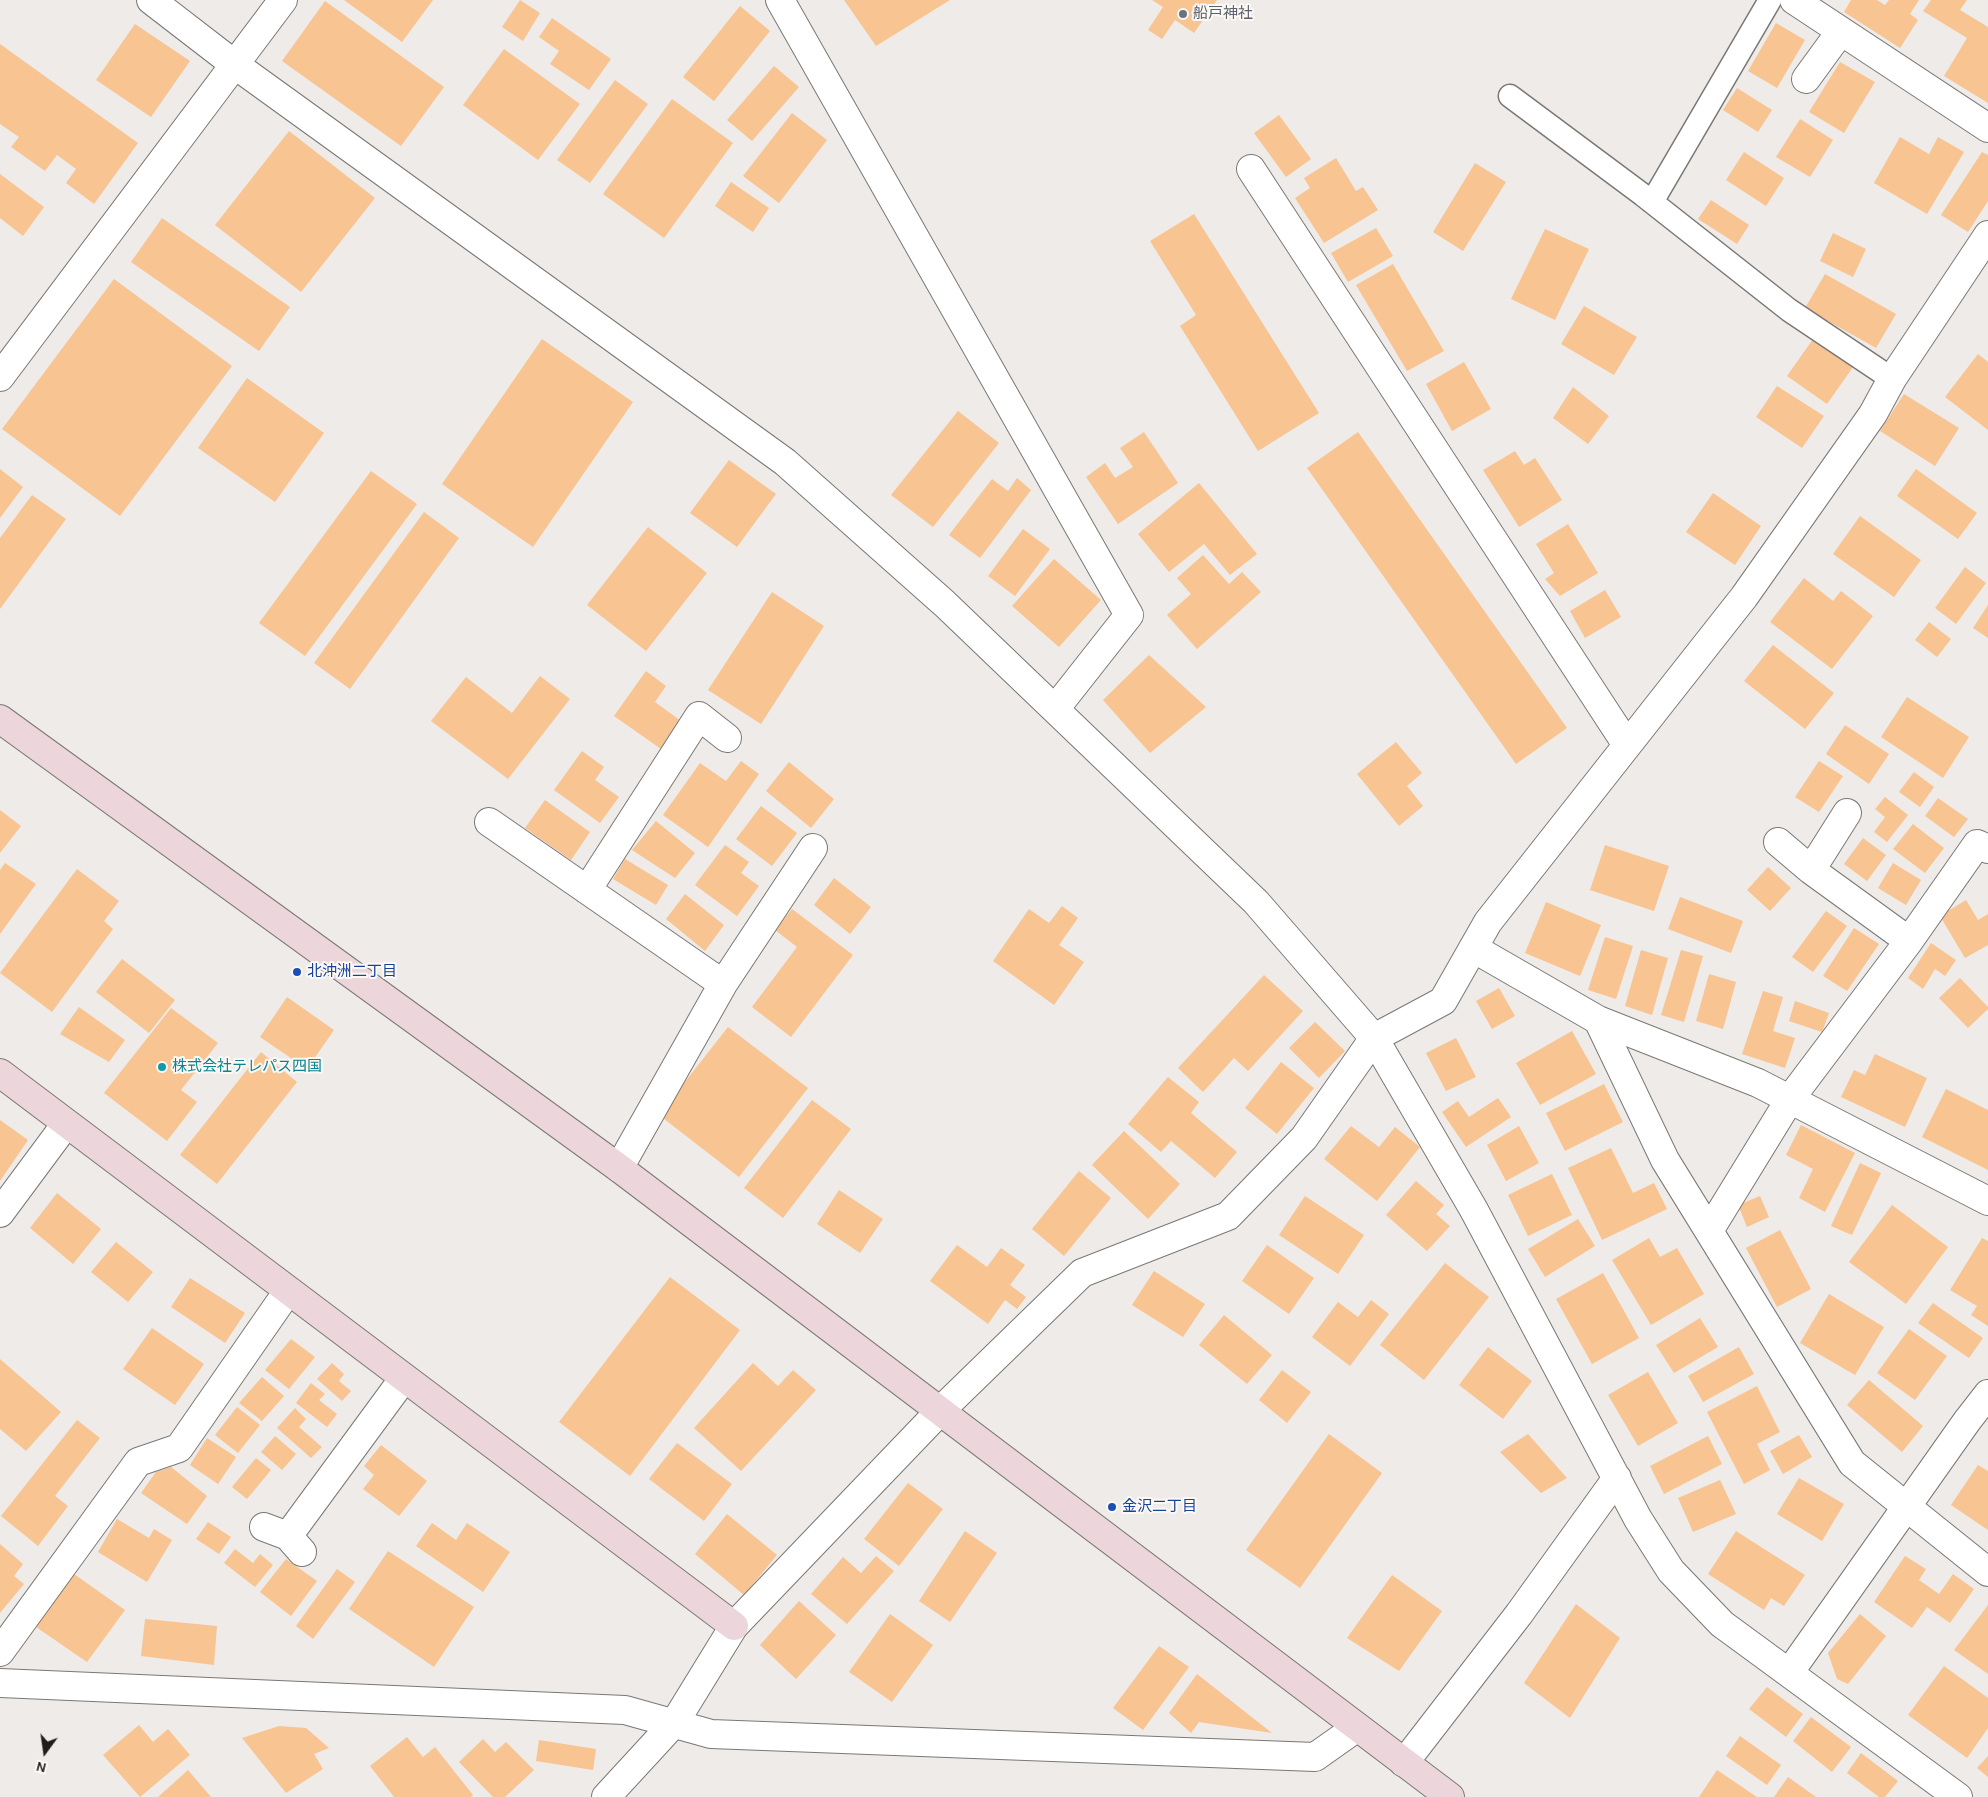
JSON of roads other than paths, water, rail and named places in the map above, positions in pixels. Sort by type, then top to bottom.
[{"type":"street","points":[[151,0],[234,64],[786,462],[946,604],[1256,902],[1374,1038],[1474,1210],[1638,1519],[1672,1571],[1722,1624],[1789,1673],[1931,1789],[1958,1797]]},
{"type":"street","points":[[0,377],[283,0]]},
{"type":"street","points":[[780,0],[1129,615],[1055,709]]},
{"type":"street","points":[[1794,0],[1988,128]]},
{"type":"street","points":[[1806,79],[1841,31]]},
{"type":"street","points":[[1251,169],[1627,745]]},
{"type":"street","points":[[606,1797],[675,1722],[734,1626],[941,1410],[1082,1273],[1228,1216],[1304,1138],[1374,1038],[1444,1001],[1488,922],[1744,597],[1873,414],[1892,378],[1988,235]]},
{"type":"street","points":[[586,890],[699,716],[726,738]]},
{"type":"street","points":[[0,719],[619,1168],[941,1410],[1404,1763],[1434,1792]]},
{"type":"street","points":[[1811,870],[1847,813]]},
{"type":"street","points":[[489,822],[723,984]]},
{"type":"street","points":[[1708,1232],[1790,1099],[1984,840]]},
{"type":"street","points":[[1778,842],[1811,870],[1908,941]]},
{"type":"street","points":[[619,1168],[723,984],[813,848]]},
{"type":"street","points":[[1473,948],[1598,1020],[1758,1083],[1988,1201]]},
{"type":"street","points":[[1598,1020],[1665,1160],[1852,1463],[1988,1572]]},
{"type":"street","points":[[0,1073],[734,1626]]},
{"type":"street","points":[[0,1213],[66,1124]]},
{"type":"street","points":[[0,1652],[138,1462],[179,1448],[288,1290]]},
{"type":"street","points":[[285,1538],[404,1378]]},
{"type":"street","points":[[1789,1673],[1906,1506],[1988,1394]]},
{"type":"street","points":[[1404,1763],[1519,1614],[1617,1478]]},
{"type":"street","points":[[0,1683],[624,1710],[675,1722],[711,1734],[1315,1757],[1356,1728]]},
{"type":"lane","points":[[1652,202],[1770,0]]},
{"type":"lane","points":[[1510,96],[1652,202],[1789,310],[1892,378]]},
{"type":"place","name":"船戸神社","points":[[1183,14]]},
{"type":"place","name":"北沖洲二丁目","points":[[297,972]]},
{"type":"place","name":"株式会社テレパス四国","points":[[162,1067]]},
{"type":"place","name":"金沢二丁目","points":[[1112,1507]]}]
